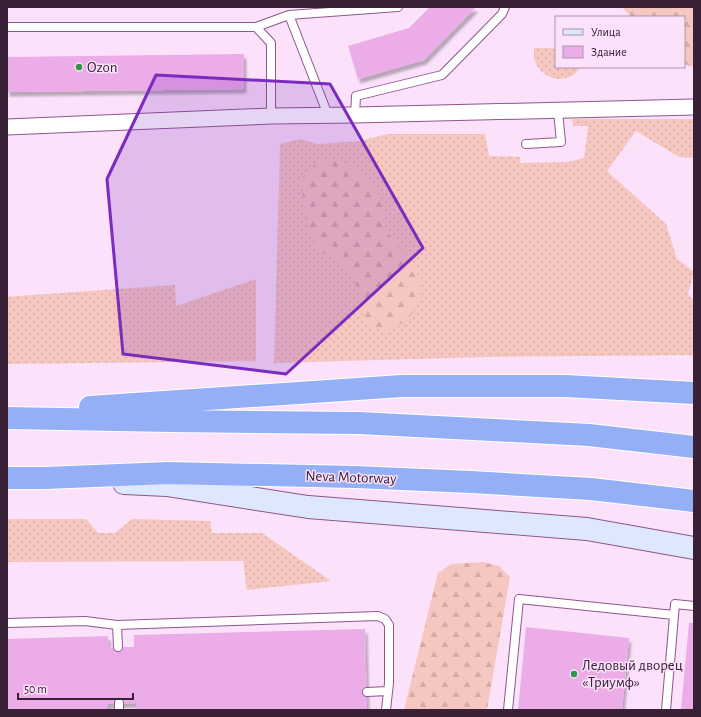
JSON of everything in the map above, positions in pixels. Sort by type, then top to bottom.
[{"type":"highway","points":[[7,412],[402,386],[565,386],[694,393]]},
{"type":"highway","points":[[7,418],[359,423],[589,435],[694,447]]},
{"type":"highway","name":"Neva Motorway","points":[[7,478],[168,473],[355,477],[591,489],[694,501]]},
{"type":"street","points":[[7,127],[271,116],[694,107]]},
{"type":"street","points":[[45,478],[167,485],[308,507],[587,529],[694,548]]},
{"type":"lane","points":[[7,27],[256,27],[289,15],[398,7]]},
{"type":"lane","points":[[355,115],[356,96],[442,75],[502,14],[505,7]]},
{"type":"lane","points":[[289,15],[328,115]]},
{"type":"lane","points":[[256,27],[271,44],[271,116]]},
{"type":"lane","points":[[526,144],[561,142],[558,111]]},
{"type":"lane","points":[[508,710],[519,599],[674,615]]},
{"type":"lane","points":[[666,710],[675,604],[694,606]]},
{"type":"lane","points":[[7,623],[85,621],[117,625],[378,616],[385,619],[389,625],[389,683],[386,710]]},
{"type":"lane","points":[[117,625],[118,647]]},
{"type":"lane","points":[[367,692],[388,691]]},
{"type":"highlighted area","points":[[156,75],[330,84],[423,248],[286,374],[123,354],[107,179]]},
{"type":"green space","points":[[622,7],[694,7],[694,67],[685,64],[685,16],[630,16]]},
{"type":"green space","points":[[534,48],[553,48],[555,49],[555,68],[580,68],[576,73],[569,77],[563,79],[552,78],[542,72],[534,58]]},
{"type":"green space","points":[[572,119],[694,119],[694,158],[679,157],[636,131],[607,171],[666,224],[677,259],[694,272],[688,294],[694,302],[694,355],[486,357],[274,363],[280,144],[300,139],[317,144],[359,141],[388,134],[485,134],[489,156],[520,157],[520,163],[568,162],[584,158],[588,126],[573,126]]},
{"type":"green space","points":[[337,160],[359,169],[375,186],[384,207],[386,231],[416,266],[422,298],[408,319],[388,332],[366,325],[354,279],[338,262],[318,250],[309,228],[300,180],[316,163]]},
{"type":"green space","points":[[256,279],[256,361],[7,364],[7,297],[175,285],[176,306]]},
{"type":"green space","points":[[7,519],[86,519],[98,533],[115,533],[132,519],[210,521],[212,533],[262,533],[331,581],[247,590],[243,561],[7,562]]},
{"type":"green space","points":[[483,562],[499,566],[510,577],[487,710],[404,710],[438,573],[451,564]]},
{"type":"building","points":[[430,7],[476,7],[424,60],[358,79],[348,46],[409,28]]},
{"type":"building","points":[[244,54],[244,89],[7,92],[7,57]]},
{"type":"building","points":[[689,623],[694,623],[694,710],[681,710]]},
{"type":"building","name":"Ледовый дворец «Триумф»","points":[[526,627],[629,638],[622,710],[518,710]]},
{"type":"building","points":[[365,629],[367,710],[136,710],[136,703],[108,704],[108,710],[7,710],[7,639],[108,636],[109,648],[134,647],[134,635]]},
{"type":"place","name":"Ozon","points":[[79,67]]},
{"type":"place","name":"Ледовый дворец «Триумф»","points":[[574,674]]}]
